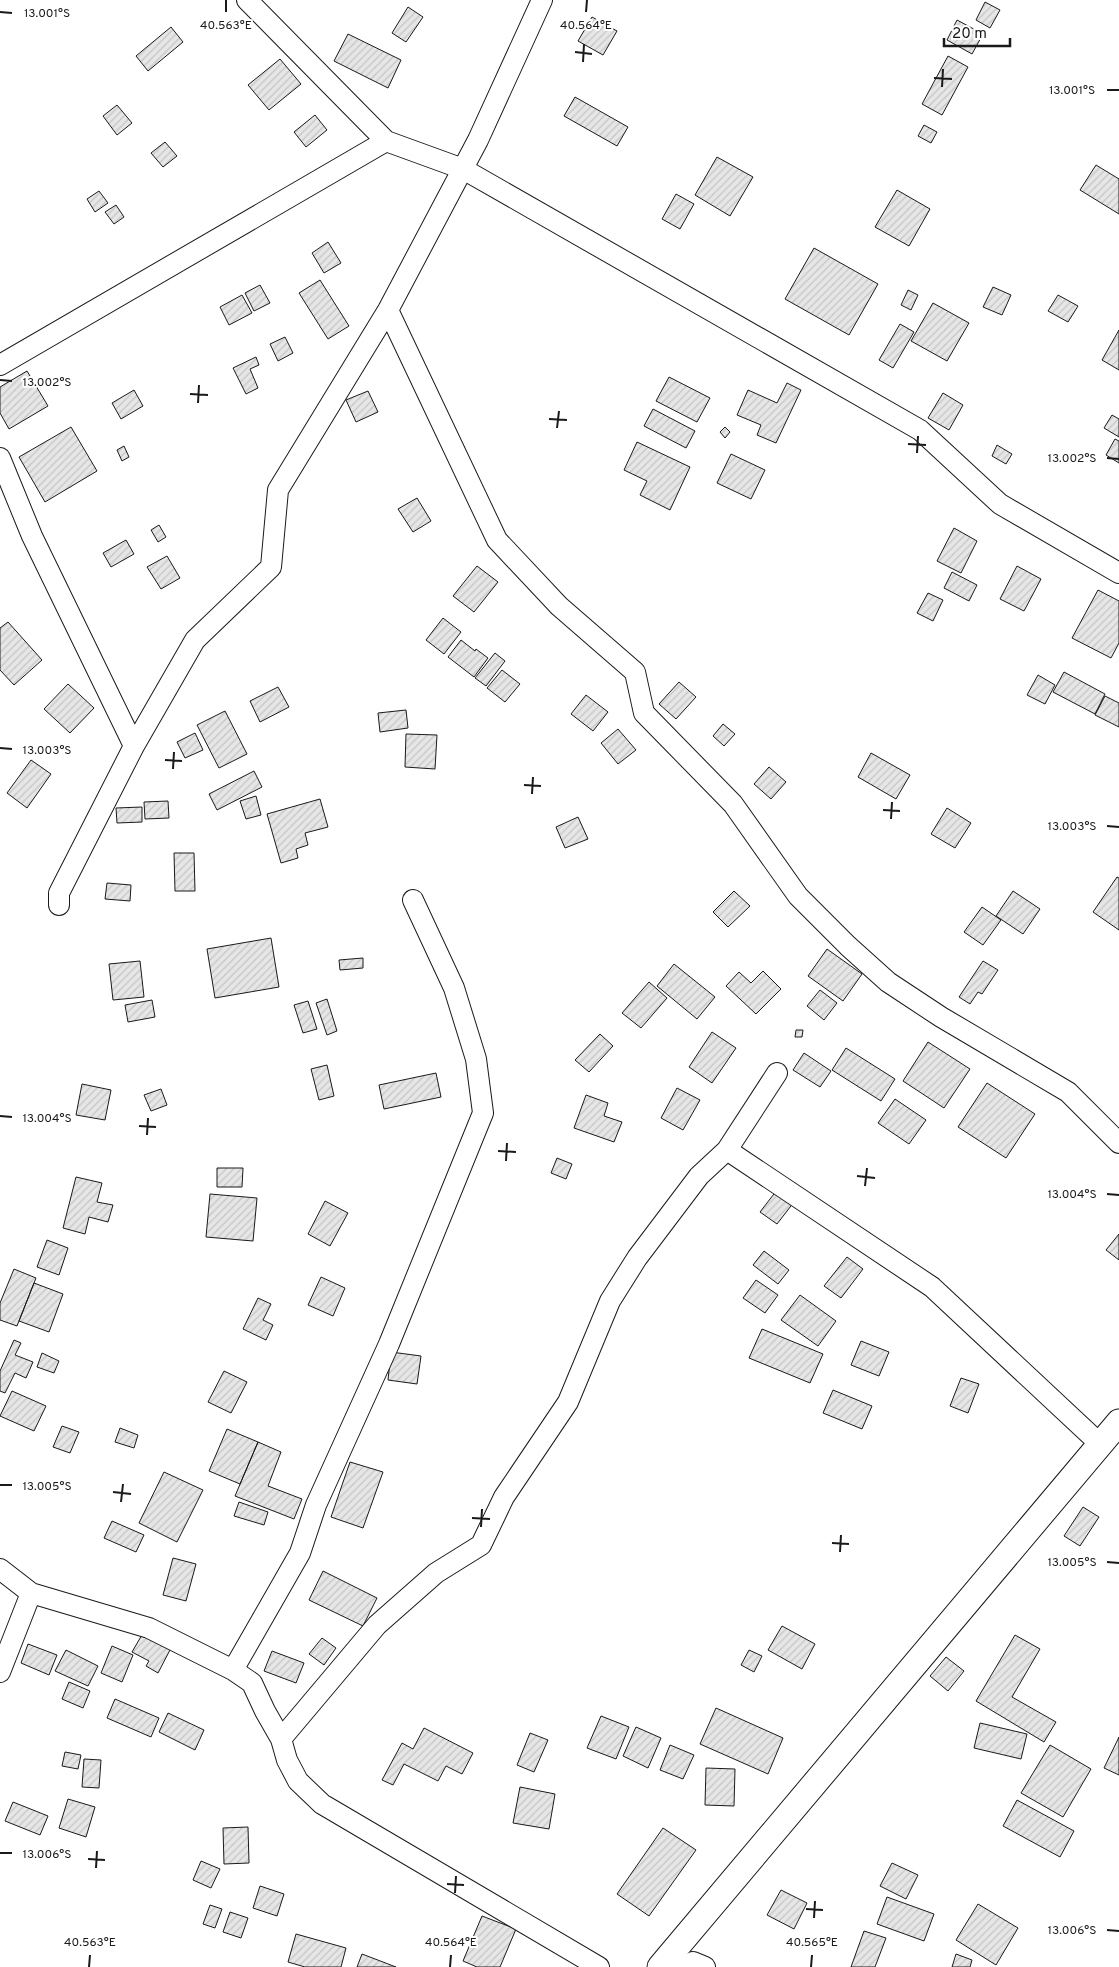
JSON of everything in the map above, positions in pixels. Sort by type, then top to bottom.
[{"type":"street","points":[[247,0],[386,141],[463,169],[920,430],[1000,504],[1119,573]]},
{"type":"street","points":[[59,904],[59,893],[134,746],[195,640],[270,567],[278,490],[388,310],[463,169],[542,0]]},
{"type":"street","points":[[0,366],[386,141]]},
{"type":"street","points":[[388,310],[496,540],[559,606],[635,672],[644,713],[733,804],[798,896],[848,946],[888,982],[941,1017],[1068,1092],[1119,1143]]},
{"type":"street","points":[[0,458],[32,536],[134,746]]},
{"type":"street","points":[[234,1670],[300,1553],[316,1505],[389,1344],[483,1113],[476,1059],[454,988],[412,900]]},
{"type":"street","points":[[281,1739],[377,1625],[436,1573],[482,1545],[504,1496],[568,1402],[610,1301],[636,1258],[699,1176],[727,1150],[777,1073]]},
{"type":"street","points":[[727,1150],[932,1286],[1100,1444]]},
{"type":"street","points":[[660,1967],[1119,1422]]},
{"type":"street","points":[[0,1569],[31,1593],[149,1628],[234,1670],[252,1683],[281,1739],[287,1760],[298,1781],[322,1804],[599,1967]]},
{"type":"street","points":[[0,1672],[31,1593]]},
{"type":"street","points":[[684,1967],[693,1962],[705,1967]]},
{"type":"building","points":[[985,2],[1000,10],[990,28],[976,20]]},
{"type":"building","points":[[408,7],[423,17],[406,42],[392,33]]},
{"type":"building","points":[[592,17],[617,31],[603,55],[578,41]]},
{"type":"building","points":[[957,20],[983,34],[972,54],[947,40]]},
{"type":"building","points":[[171,27],[183,42],[148,71],[136,56]]},
{"type":"building","points":[[348,34],[401,60],[388,88],[334,61]]},
{"type":"building","points":[[948,56],[968,67],[942,115],[922,104]]},
{"type":"building","points":[[280,59],[301,84],[269,110],[248,85]]},
{"type":"building","points":[[575,97],[628,127],[617,146],[564,116]]},
{"type":"building","points":[[117,105],[132,123],[117,135],[103,116]]},
{"type":"building","points":[[315,115],[327,130],[306,147],[294,132]]},
{"type":"building","points":[[924,125],[937,132],[931,143],[918,136]]},
{"type":"building","points":[[165,142],[177,156],[163,167],[151,153]]},
{"type":"building","points":[[717,157],[753,177],[730,216],[695,195]]},
{"type":"building","points":[[1096,165],[1119,179],[1119,214],[1080,190]]},
{"type":"building","points":[[897,190],[930,209],[909,246],[875,227]]},
{"type":"building","points":[[99,191],[108,203],[95,212],[87,199]]},
{"type":"building","points":[[676,194],[694,204],[680,229],[662,219]]},
{"type":"building","points":[[116,205],[124,217],[114,224],[105,212]]},
{"type":"building","points":[[328,242],[341,263],[324,273],[312,253]]},
{"type":"building","points":[[814,248],[878,284],[849,335],[785,299]]},
{"type":"building","points":[[320,280],[349,326],[328,339],[299,293]]},
{"type":"building","points":[[260,285],[270,303],[254,311],[245,293]]},
{"type":"building","points":[[993,287],[1011,295],[1002,315],[983,307]]},
{"type":"building","points":[[908,290],[918,295],[911,310],[901,305]]},
{"type":"building","points":[[242,295],[252,313],[229,325],[220,307]]},
{"type":"building","points":[[1058,295],[1078,306],[1068,322],[1048,311]]},
{"type":"building","points":[[933,303],[969,323],[947,361],[911,341]]},
{"type":"building","points":[[900,324],[914,332],[893,368],[879,360]]},
{"type":"building","points":[[1119,330],[1119,370],[1102,360]]},
{"type":"building","points":[[285,337],[293,353],[278,361],[270,344]]},
{"type":"building","points":[[256,357],[259,365],[250,369],[258,388],[246,394],[233,368]]},
{"type":"building","points":[[27,371],[48,406],[9,429],[0,413],[0,387]]},
{"type":"building","points":[[669,377],[710,398],[697,422],[656,401]]},
{"type":"building","points":[[787,383],[801,390],[776,443],[757,435],[761,425],[737,415],[748,390],[777,403]]},
{"type":"building","points":[[134,390],[143,406],[121,419],[112,403]]},
{"type":"building","points":[[368,391],[378,412],[356,422],[346,400]]},
{"type":"building","points":[[943,393],[963,405],[949,430],[928,418]]},
{"type":"building","points":[[653,409],[695,431],[686,448],[644,426]]},
{"type":"building","points":[[1112,415],[1119,419],[1119,437],[1104,428]]},
{"type":"building","points":[[71,427],[97,471],[45,502],[19,457]]},
{"type":"building","points":[[725,427],[730,432],[725,438],[720,432]]},
{"type":"building","points":[[1115,439],[1119,441],[1119,463],[1106,455]]},
{"type":"building","points":[[637,442],[690,467],[670,510],[640,495],[647,481],[624,470]]},
{"type":"building","points":[[997,445],[1012,454],[1006,464],[992,456]]},
{"type":"building","points":[[124,446],[129,457],[122,461],[117,450]]},
{"type":"building","points":[[731,454],[765,470],[751,499],[717,483]]},
{"type":"building","points":[[417,498],[431,521],[413,532],[398,509]]},
{"type":"building","points":[[159,525],[166,537],[158,542],[151,530]]},
{"type":"building","points":[[954,528],[977,541],[961,573],[937,561]]},
{"type":"building","points":[[126,540],[134,554],[111,567],[103,553]]},
{"type":"building","points":[[167,556],[180,578],[161,589],[147,567]]},
{"type":"building","points":[[477,566],[498,582],[474,612],[453,596]]},
{"type":"building","points":[[1017,566],[1041,579],[1024,611],[1000,599]]},
{"type":"building","points":[[952,572],[977,585],[969,601],[944,588]]},
{"type":"building","points":[[1098,590],[1119,601],[1119,643],[1111,658],[1072,638]]},
{"type":"building","points":[[928,593],[943,600],[933,621],[917,613]]},
{"type":"building","points":[[443,618],[461,632],[444,654],[426,640]]},
{"type":"building","points":[[8,622],[42,660],[14,685],[0,670],[0,628]]},
{"type":"building","points":[[461,640],[488,658],[474,677],[448,657]]},
{"type":"building","points":[[495,653],[505,661],[486,686],[475,678]]},
{"type":"building","points":[[502,670],[520,684],[505,702],[487,688]]},
{"type":"building","points":[[1064,672],[1105,694],[1095,714],[1053,692]]},
{"type":"building","points":[[1038,675],[1055,685],[1045,704],[1027,695]]},
{"type":"building","points":[[679,682],[696,697],[676,719],[659,704]]},
{"type":"building","points":[[68,684],[94,708],[70,733],[44,709]]},
{"type":"building","points":[[278,687],[289,707],[260,722],[250,701]]},
{"type":"building","points":[[586,695],[608,712],[593,731],[571,714]]},
{"type":"building","points":[[1105,696],[1119,703],[1119,727],[1095,715]]},
{"type":"building","points":[[406,710],[408,728],[380,732],[378,713]]},
{"type":"building","points":[[225,711],[247,754],[219,768],[197,725]]},
{"type":"building","points":[[723,724],[735,734],[724,746],[713,736]]},
{"type":"building","points":[[618,729],[636,750],[618,764],[601,743]]},
{"type":"building","points":[[195,733],[203,750],[185,758],[177,742]]},
{"type":"building","points":[[406,734],[437,735],[435,769],[405,767]]},
{"type":"building","points":[[871,753],[910,775],[896,799],[858,777]]},
{"type":"building","points":[[31,760],[51,774],[27,808],[7,793]]},
{"type":"building","points":[[769,767],[786,782],[771,799],[754,784]]},
{"type":"building","points":[[254,771],[262,787],[217,810],[209,794]]},
{"type":"building","points":[[256,796],[261,815],[246,819],[240,801]]},
{"type":"building","points":[[320,799],[328,827],[305,833],[308,845],[296,849],[298,858],[281,863],[267,814]]},
{"type":"building","points":[[168,801],[169,818],[145,819],[144,802]]},
{"type":"building","points":[[142,807],[142,822],[117,823],[116,808]]},
{"type":"building","points":[[947,808],[971,823],[955,848],[931,834]]},
{"type":"building","points":[[578,817],[588,839],[565,848],[556,827]]},
{"type":"building","points":[[174,853],[194,853],[195,891],[175,891]]},
{"type":"building","points":[[1117,877],[1119,878],[1119,930],[1093,912]]},
{"type":"building","points":[[107,883],[131,885],[130,901],[105,899]]},
{"type":"building","points":[[734,891],[750,906],[728,927],[713,912]]},
{"type":"building","points":[[1013,891],[1040,909],[1023,934],[996,916]]},
{"type":"building","points":[[982,907],[1001,920],[983,945],[964,932]]},
{"type":"building","points":[[271,938],[279,987],[215,998],[207,949]]},
{"type":"building","points":[[827,949],[862,974],[843,1001],[808,976]]},
{"type":"building","points":[[363,958],[363,968],[340,970],[339,960]]},
{"type":"building","points":[[140,961],[144,997],[113,1000],[109,964]]},
{"type":"building","points":[[983,961],[998,970],[982,994],[978,992],[970,1004],[959,997]]},
{"type":"building","points":[[674,964],[715,997],[697,1019],[657,986]]},
{"type":"building","points":[[763,971],[781,989],[756,1014],[726,986],[739,972],[751,983]]},
{"type":"building","points":[[649,982],[667,998],[641,1028],[622,1013]]},
{"type":"building","points":[[820,990],[837,1003],[824,1020],[807,1006]]},
{"type":"building","points":[[327,999],[337,1031],[327,1035],[316,1003]]},
{"type":"building","points":[[152,1000],[155,1017],[128,1022],[125,1005]]},
{"type":"building","points":[[308,1001],[317,1029],[303,1033],[294,1005]]},
{"type":"building","points":[[796,1030],[803,1030],[802,1037],[795,1037]]},
{"type":"building","points":[[712,1032],[736,1048],[712,1083],[689,1067]]},
{"type":"building","points":[[600,1034],[613,1046],[589,1072],[575,1060]]},
{"type":"building","points":[[928,1042],[970,1069],[944,1108],[903,1081]]},
{"type":"building","points":[[846,1048],[895,1079],[881,1101],[832,1070]]},
{"type":"building","points":[[804,1053],[831,1071],[820,1087],[793,1070]]},
{"type":"building","points":[[327,1065],[334,1096],[319,1100],[311,1069]]},
{"type":"building","points":[[436,1073],[441,1097],[384,1109],[379,1085]]},
{"type":"building","points":[[987,1083],[1035,1114],[1006,1158],[958,1127]]},
{"type":"building","points":[[82,1084],[111,1090],[105,1120],[76,1115]]},
{"type":"building","points":[[677,1088],[700,1100],[683,1130],[661,1118]]},
{"type":"building","points":[[161,1089],[167,1105],[151,1111],[144,1095]]},
{"type":"building","points":[[586,1095],[608,1103],[604,1116],[622,1122],[614,1142],[574,1128]]},
{"type":"building","points":[[895,1099],[926,1120],[909,1144],[878,1123]]},
{"type":"building","points":[[557,1158],[572,1164],[566,1179],[551,1173]]},
{"type":"building","points":[[217,1168],[243,1168],[242,1187],[217,1187]]},
{"type":"building","points":[[76,1177],[102,1183],[97,1202],[113,1205],[108,1222],[89,1217],[85,1234],[63,1228]]},
{"type":"building","points":[[777,1190],[794,1202],[777,1224],[760,1212]]},
{"type":"building","points":[[210,1194],[257,1198],[253,1241],[206,1237]]},
{"type":"building","points":[[325,1201],[348,1213],[330,1246],[308,1234]]},
{"type":"building","points":[[1119,1234],[1119,1260],[1106,1250]]},
{"type":"building","points":[[47,1240],[68,1248],[59,1275],[37,1267]]},
{"type":"building","points":[[764,1251],[789,1270],[778,1284],[753,1265]]},
{"type":"building","points":[[847,1257],[863,1269],[841,1298],[824,1286]]},
{"type":"building","points":[[14,1269],[36,1278],[17,1326],[0,1320],[0,1303]]},
{"type":"building","points":[[321,1277],[345,1288],[333,1316],[308,1305]]},
{"type":"building","points":[[756,1280],[778,1295],[765,1313],[743,1298]]},
{"type":"building","points":[[34,1283],[63,1294],[49,1332],[19,1321]]},
{"type":"building","points":[[800,1295],[836,1321],[818,1346],[781,1320]]},
{"type":"building","points":[[258,1298],[271,1304],[263,1320],[273,1325],[266,1340],[243,1329]]},
{"type":"building","points":[[762,1329],[823,1354],[810,1383],[749,1358]]},
{"type":"building","points":[[14,1340],[21,1343],[15,1355],[33,1362],[26,1378],[15,1373],[5,1393],[0,1391],[0,1371]]},
{"type":"building","points":[[861,1341],[889,1352],[879,1376],[851,1365]]},
{"type":"building","points":[[391,1352],[421,1356],[417,1384],[388,1380]]},
{"type":"building","points":[[42,1353],[59,1361],[54,1373],[37,1367]]},
{"type":"building","points":[[224,1371],[247,1382],[231,1413],[208,1402]]},
{"type":"building","points":[[961,1378],[979,1384],[968,1413],[950,1406]]},
{"type":"building","points":[[833,1390],[872,1406],[862,1429],[823,1413]]},
{"type":"building","points":[[12,1391],[46,1406],[34,1431],[0,1416]]},
{"type":"building","points":[[62,1426],[79,1432],[70,1453],[53,1447]]},
{"type":"building","points":[[120,1428],[138,1435],[134,1448],[115,1442]]},
{"type":"building","points":[[227,1429],[258,1442],[240,1484],[209,1471]]},
{"type":"building","points":[[258,1442],[281,1452],[268,1486],[302,1499],[294,1519],[235,1496]]},
{"type":"building","points":[[350,1462],[383,1472],[363,1528],[331,1517]]},
{"type":"building","points":[[164,1472],[203,1490],[177,1542],[139,1523]]},
{"type":"building","points":[[239,1502],[268,1512],[264,1525],[234,1516]]},
{"type":"building","points":[[1083,1507],[1099,1517],[1080,1546],[1064,1536]]},
{"type":"building","points":[[112,1521],[144,1535],[136,1552],[104,1538]]},
{"type":"building","points":[[173,1558],[196,1564],[186,1601],[163,1595]]},
{"type":"building","points":[[323,1571],[377,1598],[363,1626],[309,1600]]},
{"type":"building","points":[[782,1626],[815,1644],[802,1669],[768,1650]]},
{"type":"building","points":[[143,1633],[171,1648],[158,1673],[146,1666],[149,1661],[132,1652]]},
{"type":"building","points":[[1015,1635],[1040,1649],[1012,1697],[1056,1722],[1044,1742],[976,1701]]},
{"type":"building","points":[[322,1638],[336,1648],[324,1665],[309,1654]]},
{"type":"building","points":[[28,1644],[57,1655],[49,1675],[21,1663]]},
{"type":"building","points":[[112,1646],[133,1655],[122,1682],[101,1673]]},
{"type":"building","points":[[66,1650],[98,1666],[88,1686],[55,1671]]},
{"type":"building","points":[[749,1650],[762,1656],[754,1672],[741,1665]]},
{"type":"building","points":[[272,1651],[304,1663],[296,1683],[264,1671]]},
{"type":"building","points":[[946,1657],[964,1671],[948,1691],[930,1676]]},
{"type":"building","points":[[69,1682],[90,1691],[83,1708],[62,1699]]},
{"type":"building","points":[[115,1699],[159,1718],[151,1737],[107,1718]]},
{"type":"building","points":[[716,1708],[783,1738],[768,1774],[700,1744]]},
{"type":"building","points":[[168,1713],[204,1730],[195,1750],[159,1732]]},
{"type":"building","points":[[601,1716],[629,1727],[616,1759],[587,1748]]},
{"type":"building","points":[[980,1723],[1027,1734],[1021,1759],[974,1748]]},
{"type":"building","points":[[636,1727],[661,1738],[648,1768],[623,1756]]},
{"type":"building","points":[[424,1728],[473,1753],[462,1774],[446,1766],[438,1781],[404,1764],[393,1785],[382,1780],[402,1743],[413,1749]]},
{"type":"building","points":[[530,1733],[548,1740],[534,1772],[517,1765]]},
{"type":"building","points":[[1119,1737],[1119,1775],[1104,1768]]},
{"type":"building","points":[[670,1745],[694,1755],[683,1779],[660,1770]]},
{"type":"building","points":[[1050,1745],[1091,1769],[1063,1817],[1021,1793]]},
{"type":"building","points":[[65,1752],[81,1755],[78,1769],[62,1766]]},
{"type":"building","points":[[84,1759],[101,1760],[99,1788],[82,1787]]},
{"type":"building","points":[[706,1768],[735,1769],[734,1806],[705,1805]]},
{"type":"building","points":[[520,1787],[555,1794],[549,1829],[513,1823]]},
{"type":"building","points":[[68,1799],[95,1807],[86,1837],[59,1828]]},
{"type":"building","points":[[1017,1800],[1074,1831],[1060,1857],[1003,1826]]},
{"type":"building","points":[[13,1802],[48,1816],[40,1835],[5,1821]]},
{"type":"building","points":[[248,1827],[249,1863],[224,1864],[223,1828]]},
{"type":"building","points":[[663,1828],[696,1850],[649,1916],[617,1894]]},
{"type":"building","points":[[201,1861],[220,1869],[211,1888],[193,1880]]},
{"type":"building","points":[[892,1863],[918,1875],[906,1899],[880,1886]]},
{"type":"building","points":[[260,1886],[284,1894],[277,1916],[253,1908]]},
{"type":"building","points":[[781,1890],[807,1903],[794,1929],[767,1915]]},
{"type":"building","points":[[887,1897],[934,1914],[924,1941],[877,1924]]},
{"type":"building","points":[[978,1904],[1018,1928],[996,1965],[956,1940]]},
{"type":"building","points":[[210,1905],[222,1909],[215,1928],[203,1924]]},
{"type":"building","points":[[230,1912],[248,1918],[241,1938],[223,1932]]},
{"type":"building","points":[[482,1916],[516,1929],[500,1967],[477,1967],[463,1961]]},
{"type":"building","points":[[864,1931],[886,1938],[875,1967],[851,1967]]},
{"type":"building","points":[[296,1934],[346,1948],[341,1967],[305,1967],[288,1962]]},
{"type":"building","points":[[362,1954],[396,1967],[357,1967]]},
{"type":"building","points":[[956,1954],[972,1960],[970,1967],[952,1967]]}]
